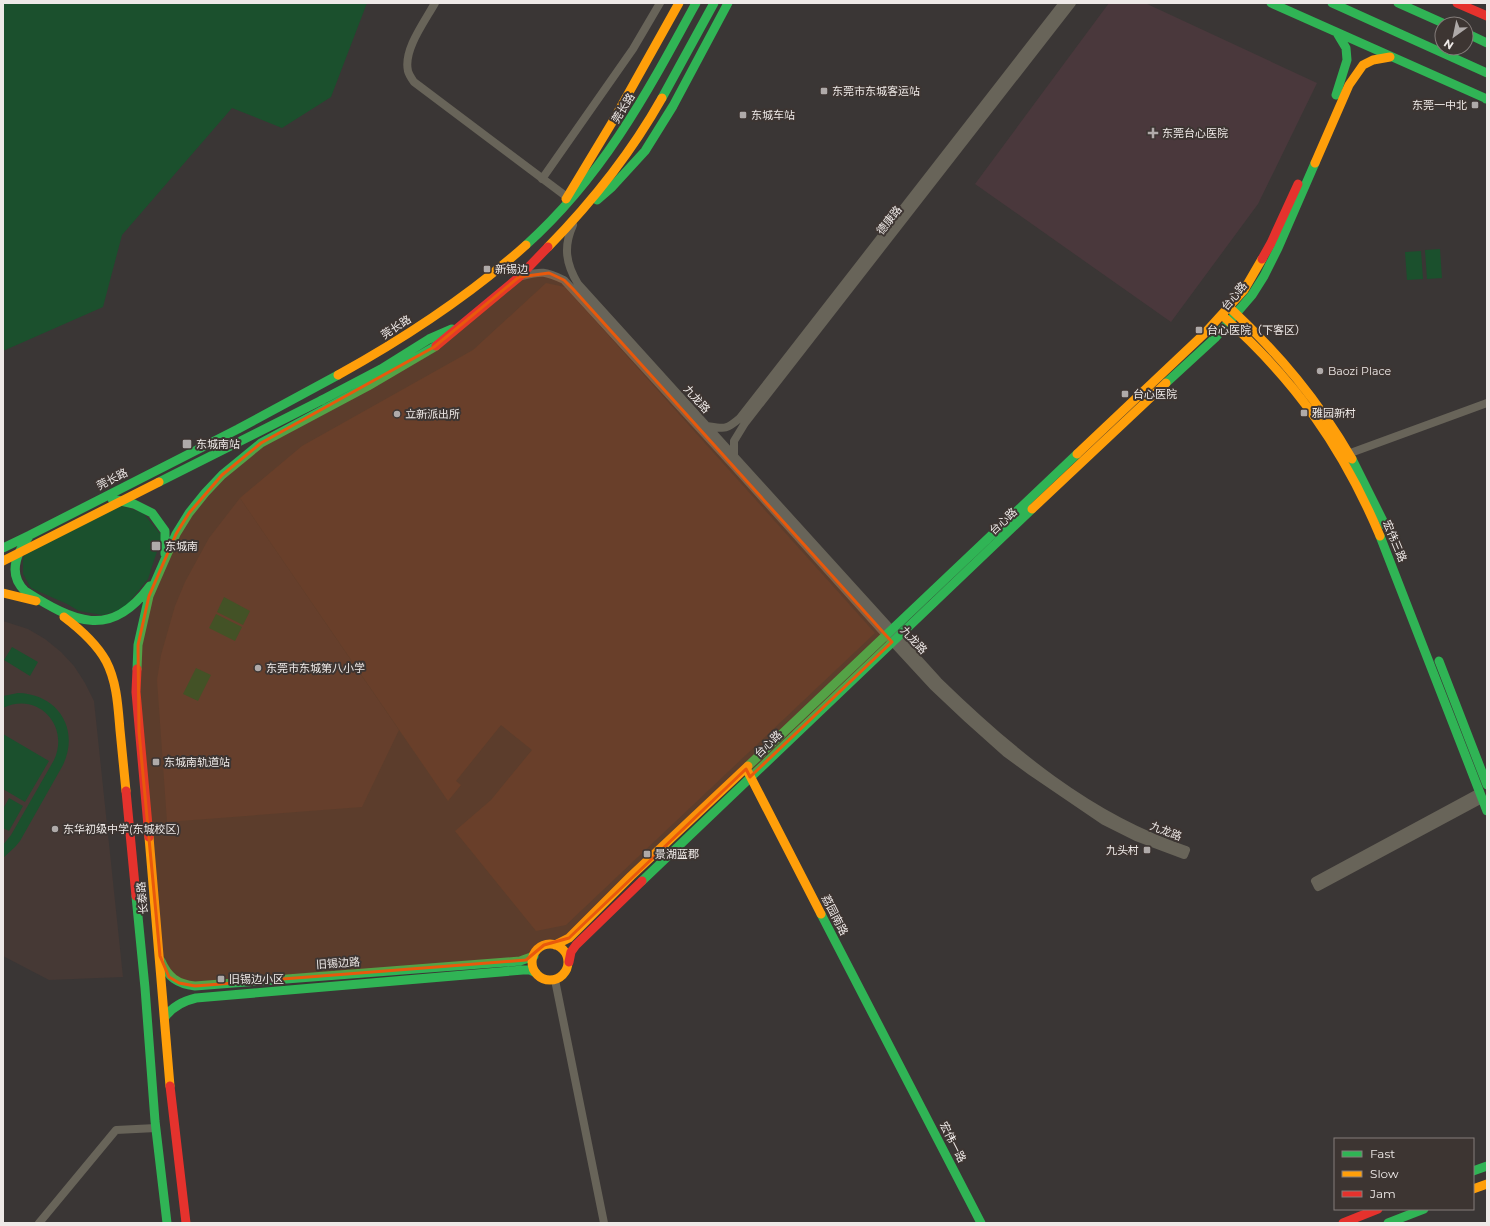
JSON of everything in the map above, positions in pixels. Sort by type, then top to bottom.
[{"type":"main road","points":[[554,218],[613,121],[679,3]]},
{"type":"main road","name":"莞长路","points":[[3,548],[311,391],[399,341],[464,296],[509,261],[554,218],[593,175],[635,114],[696,3]]},
{"type":"main road","points":[[3,593],[30,598],[85,620],[110,620],[124,613],[136,604],[159,574],[176,534],[189,513],[222,475],[242,457],[261,443],[368,386],[434,347],[519,277],[577,217],[605,184],[648,123],[714,3]]},
{"type":"main road","points":[[1332,3],[1487,72]]},
{"type":"main road","points":[[1398,3],[1434,19]]},
{"type":"main road","points":[[1458,3],[1487,16]]},
{"type":"main road","points":[[1273,4],[1487,99]]},
{"type":"main road","points":[[577,217],[612,187],[645,151],[673,106],[728,5]]},
{"type":"main road","name":"台心路","points":[[569,962],[571,952],[584,937],[746,775],[892,636],[1215,338],[1229,322],[1232,310],[1271,243],[1341,82],[1348,60],[1346,48],[1337,33]]},
{"type":"main road","points":[[1474,37],[1487,43]]},
{"type":"main road","name":"台心路","points":[[892,636],[1222,315],[1232,310],[1252,295],[1264,276],[1278,248],[1348,85],[1363,64],[1373,60],[1390,57]]},
{"type":"main road","name":"宏伟三路","points":[[1232,310],[1254,330],[1299,378],[1317,402],[1345,455],[1387,550],[1484,794],[1487,811]]},
{"type":"main road","name":"宏伟三路","points":[[1222,315],[1248,337],[1291,385],[1345,455],[1371,493],[1397,554]]},
{"type":"main road","points":[[3,561],[322,400],[381,369],[429,339],[464,323]]},
{"type":"main road","points":[[95,500],[115,499],[134,504],[152,513],[165,531],[165,557]]},
{"type":"main road","points":[[30,535],[19,551],[15,570],[17,581],[24,590],[49,605]]},
{"type":"main road","name":"长泰路","points":[[159,574],[149,596],[138,645],[136,692],[173,1120],[186,1223]]},
{"type":"main road","name":"长泰路","points":[[49,605],[80,630],[93,643],[104,658],[112,676],[118,698],[145,988],[156,1128],[167,1223]]},
{"type":"main road","points":[[1420,615],[1487,785]]},
{"type":"main road","name":"台心路","points":[[555,944],[569,938],[631,876],[746,775]]},
{"type":"main road","name":"荔园南路","points":[[746,775],[900,1073]]},
{"type":"main road","points":[[555,944],[565,951],[569,962],[565,974],[555,980],[543,979],[536,973],[532,964],[534,956],[538,948],[544,945],[555,944]]},
{"type":"main road","name":"旧锡边路","points":[[160,956],[169,977],[179,984],[195,986],[520,961],[534,956]]},
{"type":"main road","name":"旧锡边路","points":[[165,1017],[171,1009],[187,1000],[196,998],[523,970],[530,970],[536,973]]},
{"type":"main road","name":"宏伟一路","points":[[900,1073],[973,1223]]},
{"type":"main road","name":"宏伟一路","points":[[900,1073],[981,1223]]},
{"type":"main road","points":[[1474,1171],[1487,1166]]},
{"type":"main road","points":[[1474,1189],[1487,1184]]},
{"type":"main road","points":[[1343,1223],[1376,1210]]},
{"type":"main road","points":[[1388,1223],[1421,1210]]},
{"type":"street","points":[[435,3],[411,46],[407,59],[408,72],[414,82],[566,197]]},
{"type":"street","points":[[542,179],[630,55],[660,3]]},
{"type":"street","name":"德康路","points":[[707,426],[721,429],[730,427],[740,418],[1063,3]]},
{"type":"street","name":"德康路","points":[[734,455],[734,441],[745,423],[1072,3]]},
{"type":"street","name":"九龙路","points":[[519,277],[536,273],[549,273],[564,280],[968,720],[1006,753],[1104,821],[1136,837],[1184,855],[1186,850],[1138,832],[1107,816],[1076,796],[1010,748],[955,698],[892,636],[734,455],[578,284],[571,272],[567,257],[570,232],[577,217]]},
{"type":"street","points":[[1345,455],[1487,403]]},
{"type":"street","points":[[1316,884],[1484,794]]},
{"type":"street","points":[[555,980],[604,1223]]},
{"type":"street","points":[[39,1223],[116,1130],[156,1128]]},
{"type":"highlighted area","points":[[549,273],[564,280],[573,289],[892,642],[750,777],[746,769],[569,938],[544,945],[526,960],[195,986],[179,983],[169,977],[160,956],[139,732],[138,645],[149,596],[176,534],[189,513],[222,475],[242,457],[261,443],[434,347],[519,277]]},
{"type":"shaded area","name":"东莞台心医院","points":[[1109,3],[1145,3],[1317,83],[1258,204],[1171,322],[975,184]]},
{"type":"shaded area","points":[[546,283],[565,287],[875,633],[566,925],[536,931],[455,831],[491,800],[532,750],[501,725],[456,781],[461,785],[448,801],[240,498],[302,446],[473,350]]},
{"type":"shaded area","name":"东莞市东城第八小学","points":[[240,498],[399,730],[362,807],[167,822],[157,680],[161,655],[175,606],[185,582],[209,538]]},
{"type":"shaded area","name":"东华初级中学(东城校区)","points":[[3,621],[28,629],[45,639],[61,652],[74,666],[94,701],[123,977],[49,980],[3,956]]},
{"type":"green space","points":[[3,3],[367,3],[331,97],[282,128],[232,108],[122,235],[103,307],[3,351]]},
{"type":"green space","points":[[1440,249],[1442,278],[1427,279],[1425,250]]},
{"type":"green space","points":[[1421,251],[1423,279],[1407,280],[1405,252]]},
{"type":"green space","points":[[110,502],[143,513],[162,536],[148,579],[123,610],[102,615],[79,611],[31,588],[23,574],[23,562],[26,545]]},
{"type":"green space","points":[[224,597],[250,611],[243,625],[217,612]]},
{"type":"green space","points":[[216,614],[242,627],[235,641],[209,628]]},
{"type":"green space","points":[[12,647],[38,662],[30,676],[4,660]]},
{"type":"green space","points":[[196,668],[211,675],[198,701],[183,694]]},
{"type":"green space","points":[[18,693],[32,695],[44,700],[54,707],[62,716],[67,727],[69,739],[68,752],[63,765],[20,841],[3,858],[3,845],[11,835],[54,760],[58,747],[58,735],[54,724],[48,715],[39,708],[28,704],[16,704],[3,708],[3,696]]},
{"type":"green space","points":[[3,734],[49,761],[25,802],[3,789]]},
{"type":"green space","points":[[9,798],[23,806],[9,831],[3,828],[3,809]]},
{"type":"traffic: fast","points":[[526,245],[578,191],[601,162],[641,101],[696,3]]},
{"type":"traffic: fast","points":[[662,98],[714,3]]},
{"type":"traffic: fast","points":[[597,200],[612,187],[645,151],[673,106],[728,3]]},
{"type":"traffic: fast","points":[[1271,3],[1487,99]]},
{"type":"traffic: fast","points":[[1332,3],[1487,73]]},
{"type":"traffic: fast","points":[[1398,3],[1434,19]]},
{"type":"traffic: fast","points":[[1336,95],[1347,60],[1346,48],[1337,33]]},
{"type":"traffic: fast","points":[[1474,37],[1487,43]]},
{"type":"traffic: fast","points":[[1166,383],[1215,338],[1252,295],[1264,276],[1278,248],[1315,163]]},
{"type":"traffic: fast","points":[[322,400],[381,369],[429,339],[452,329]]},
{"type":"traffic: fast","points":[[137,669],[138,645],[149,596],[176,534],[189,513],[205,493],[222,475],[261,443],[368,386],[436,346]]},
{"type":"traffic: fast","points":[[150,586],[135,603],[120,614],[106,619],[91,620],[76,617],[60,611],[25,591],[16,577],[16,563],[21,549],[30,535],[238,429],[338,375]]},
{"type":"traffic: fast","points":[[159,482],[322,400]]},
{"type":"traffic: fast","points":[[748,766],[1077,454]]},
{"type":"traffic: fast","points":[[1352,459],[1385,525]]},
{"type":"traffic: fast","points":[[112,499],[134,504],[152,513],[165,531],[165,554]]},
{"type":"traffic: fast","points":[[642,881],[1032,509]]},
{"type":"traffic: fast","points":[[3,548],[30,535]]},
{"type":"traffic: fast","points":[[1380,536],[1487,811]]},
{"type":"traffic: fast","points":[[1439,661],[1487,785]]},
{"type":"traffic: fast","points":[[136,896],[145,988],[155,1121],[167,1223]]},
{"type":"traffic: fast","points":[[821,914],[981,1223]]},
{"type":"traffic: fast","points":[[161,961],[174,979],[183,984],[195,986],[520,961],[534,956]]},
{"type":"traffic: fast","points":[[165,1017],[179,1004],[196,998],[523,970],[530,970],[536,973]]},
{"type":"traffic: fast","points":[[1474,1171],[1487,1166]]},
{"type":"traffic: fast","points":[[1388,1223],[1421,1210]]},
{"type":"traffic: slow","points":[[566,199],[613,121],[679,3]]},
{"type":"traffic: slow","points":[[1315,163],[1349,85],[1363,65],[1373,60],[1390,57]]},
{"type":"traffic: slow","points":[[548,247],[610,176],[637,138],[662,98]]},
{"type":"traffic: slow","points":[[338,375],[388,346],[436,315],[482,282],[526,245]]},
{"type":"traffic: slow","points":[[1077,454],[1204,334],[1244,290],[1262,259]]},
{"type":"traffic: slow","points":[[1230,308],[1282,361],[1297,379],[1326,417],[1352,459]]},
{"type":"traffic: slow","points":[[1224,317],[1273,365],[1315,417],[1350,474],[1366,504],[1380,536]]},
{"type":"traffic: slow","points":[[1032,509],[1166,383]]},
{"type":"traffic: slow","points":[[3,561],[159,482]]},
{"type":"traffic: slow","points":[[3,593],[36,601]]},
{"type":"traffic: slow","points":[[64,617],[93,642],[102,654],[113,677],[118,704],[126,791]]},
{"type":"traffic: slow","points":[[555,945],[569,938],[631,876],[748,766]]},
{"type":"traffic: slow","points":[[747,770],[821,914]]},
{"type":"traffic: slow","points":[[149,837],[170,1086]]},
{"type":"traffic: slow","points":[[554,944],[563,949],[567,955],[568,962],[567,969],[563,975],[554,980],[546,980],[537,975],[533,969],[532,958],[537,949],[543,945],[554,944]]},
{"type":"traffic: slow","points":[[1474,1189],[1487,1184]]},
{"type":"traffic: jam","points":[[1457,3],[1487,16]]},
{"type":"traffic: jam","points":[[1262,259],[1298,184]]},
{"type":"traffic: jam","points":[[436,346],[519,277],[548,247]]},
{"type":"traffic: jam","points":[[137,669],[136,692],[149,837]]},
{"type":"traffic: jam","points":[[126,791],[136,896]]},
{"type":"traffic: jam","points":[[569,962],[571,952],[576,945],[642,881]]},
{"type":"traffic: jam","points":[[170,1086],[186,1223]]},
{"type":"traffic: jam","points":[[1343,1223],[1376,1210]]},
{"type":"place","name":"东莞市东城客运站","points":[[824,91]]},
{"type":"place","name":"东莞一中北","points":[[1475,105]]},
{"type":"place","name":"东城车站","points":[[743,115]]},
{"type":"place","name":"东莞台心医院","points":[[1153,133]]},
{"type":"place","name":"新锡边","points":[[487,269]]},
{"type":"place","name":"台心医院（下客区）","points":[[1199,330]]},
{"type":"place","name":"Baozi Place","points":[[1320,371]]},
{"type":"place","name":"台心医院","points":[[1125,394]]},
{"type":"place","name":"雅园新村","points":[[1304,413]]},
{"type":"place","name":"立新派出所","points":[[397,414]]},
{"type":"place","name":"东城南站","points":[[187,444]]},
{"type":"place","name":"东城南","points":[[156,546]]},
{"type":"place","name":"东莞市东城第八小学","points":[[258,668]]},
{"type":"place","name":"东城南轨道站","points":[[156,762]]},
{"type":"place","name":"东华初级中学(东城校区)","points":[[55,829]]},
{"type":"place","name":"九头村","points":[[1147,850]]},
{"type":"place","name":"景湖蓝郡","points":[[647,854]]},
{"type":"place","name":"旧锡边小区","points":[[221,979]]}]
